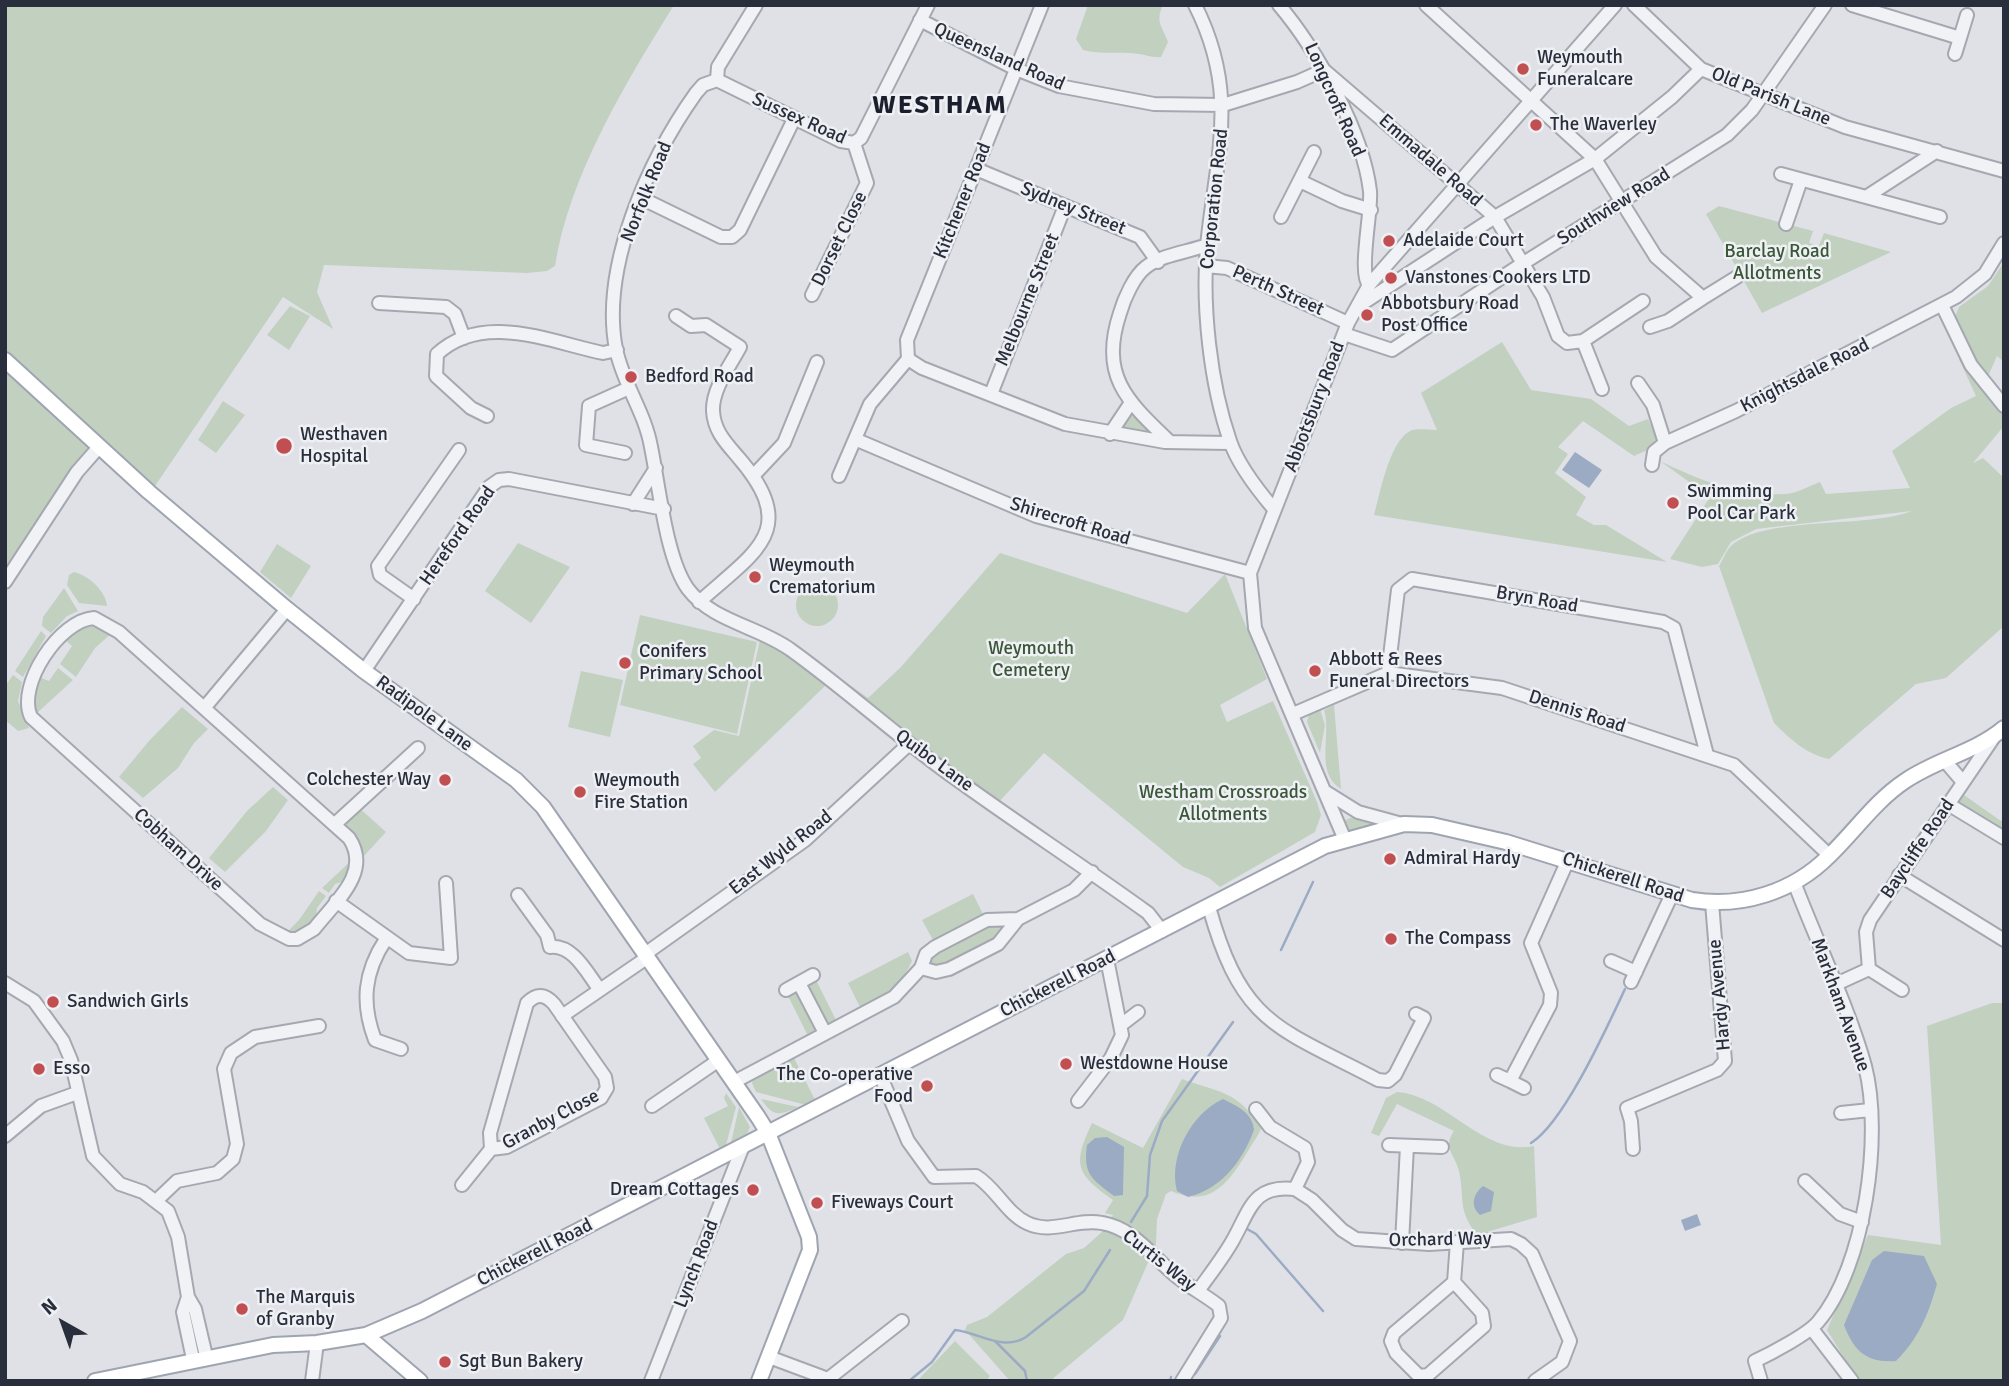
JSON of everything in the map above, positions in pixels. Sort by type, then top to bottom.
[{"type":"main road","name":"Radipole Lane","points":[[5,360],[99,447],[287,609],[364,671],[526,789],[543,807],[768,1133],[811,1245],[759,1381]]},
{"type":"main road","name":"Chickerell Road","points":[[95,1381],[273,1345],[317,1343],[366,1335],[514,1265],[1306,855],[1345,840],[1404,824],[1423,823],[1461,830],[1569,860],[1671,894],[1712,903],[1748,900],[1794,882],[1830,856],[1864,816],[1897,786],[1999,732]]},
{"type":"main road","points":[[366,1335],[420,1381]]},
{"type":"street","name":"Norfolk Road","points":[[699,602],[677,568],[646,426],[629,388],[617,350],[613,321],[615,291],[629,227],[654,164],[684,110],[703,85],[716,80],[718,67],[755,5]]},
{"type":"street","name":"Sussex Road","points":[[716,80],[841,141],[854,144],[861,138],[928,5]]},
{"type":"street","name":"Kitchener Road","points":[[908,359],[906,340],[1042,5]]},
{"type":"street","name":"Corporation Road","points":[[1195,5],[1214,50],[1223,104],[1221,159],[1206,266],[1207,320],[1218,392],[1230,443],[1255,487],[1273,508]]},
{"type":"street","name":"Longcroft Road","points":[[1279,5],[1305,36],[1324,70],[1365,169],[1371,210],[1363,274],[1369,285]]},
{"type":"street","points":[[1426,5],[1595,159],[1656,257],[1703,298]]},
{"type":"street","name":"Abbotsbury Road","points":[[1345,840],[1255,628],[1250,573],[1273,508],[1290,474],[1346,329],[1369,285],[1615,5]]},
{"type":"street","points":[[1634,5],[1701,69]]},
{"type":"street","name":"Southview Road","points":[[1346,329],[1392,350],[1522,264],[1623,203],[1727,135],[1764,96],[1825,5]]},
{"type":"street","points":[[1852,5],[1960,38]]},
{"type":"street","points":[[1955,54],[1967,15]]},
{"type":"street","name":"Queensland Road","points":[[920,20],[1016,69],[1089,94],[1154,104],[1223,104],[1297,82],[1324,70]]},
{"type":"street","name":"Old Parish Lane","points":[[1356,308],[1495,217],[1595,159],[1672,97],[1701,69],[1844,127],[2004,170]]},
{"type":"street","name":"Emmadale Road","points":[[1324,70],[1495,217],[1543,297],[1558,336],[1567,343],[1583,341]]},
{"type":"street","points":[[641,198],[721,237],[732,237],[740,230],[794,119]]},
{"type":"street","name":"Dorset Close","points":[[812,295],[867,183],[854,144]]},
{"type":"street","points":[[1866,197],[1937,150]]},
{"type":"street","points":[[1281,217],[1314,152]]},
{"type":"street","name":"Sydney Street","points":[[976,169],[1140,237],[1158,262]]},
{"type":"street","points":[[1781,174],[1940,217]]},
{"type":"street","points":[[1786,224],[1801,180]]},
{"type":"street","points":[[1300,181],[1342,201],[1371,210]]},
{"type":"street","name":"Melbourne Street","points":[[991,394],[1065,206]]},
{"type":"street","name":"Knightsdale Road","points":[[1665,443],[1736,411],[1942,305],[1985,274],[2004,243]]},
{"type":"street","points":[[1170,442],[1130,404],[1117,382],[1112,354],[1115,327],[1122,304],[1146,267],[1207,245]]},
{"type":"street","name":"Perth Street","points":[[1206,266],[1227,268],[1346,329]]},
{"type":"street","points":[[1650,327],[1668,321],[1737,277]]},
{"type":"street","points":[[1602,389],[1583,341],[1643,301]]},
{"type":"street","points":[[379,303],[446,307],[455,314],[464,338]]},
{"type":"street","points":[[1942,305],[1971,365],[2004,406]]},
{"type":"street","points":[[676,316],[691,326],[706,325],[740,347],[718,390],[713,410],[722,439],[754,475],[768,499],[771,520],[765,539],[752,555],[699,602]]},
{"type":"street","points":[[487,416],[471,408],[436,376],[437,354],[447,344],[464,338],[519,332],[603,353],[617,350]]},
{"type":"street","points":[[839,476],[857,440],[870,404],[908,359],[922,368],[1065,424],[1110,434],[1170,442],[1230,443]]},
{"type":"street","points":[[754,475],[784,443],[817,362]]},
{"type":"street","points":[[1638,383],[1653,405],[1665,443],[1654,452],[1652,465]]},
{"type":"street","points":[[625,453],[586,445],[589,406],[629,388]]},
{"type":"street","points":[[1110,434],[1130,404]]},
{"type":"street","name":"Shirecroft Road","points":[[857,440],[1036,516],[1250,573]]},
{"type":"street","points":[[5,582],[77,472],[99,447]]},
{"type":"street","points":[[414,599],[380,575],[378,566],[459,450]]},
{"type":"street","points":[[633,503],[656,468]]},
{"type":"street","name":"Hereford Road","points":[[364,671],[489,487],[499,480],[664,509]]},
{"type":"street","name":"Bryn Road","points":[[1388,673],[1398,590],[1412,579],[1663,622],[1674,628],[1707,755]]},
{"type":"street","name":"Quibo Lane","points":[[699,602],[714,613],[759,631],[791,650],[909,744],[1148,913],[1162,931]]},
{"type":"street","points":[[205,707],[287,609]]},
{"type":"street","name":"Cobham Drive","points":[[82,618],[94,618],[119,632],[335,824],[356,849],[358,862],[355,874],[337,901],[306,935],[289,939],[274,934],[31,717],[26,699],[34,675],[65,630],[82,618]]},
{"type":"street","points":[[1293,715],[1388,673]]},
{"type":"street","name":"Dennis Road","points":[[1388,673],[1502,688],[1707,755],[1745,773],[1830,856]]},
{"type":"street","name":"Baycliffe Road","points":[[1869,969],[1868,926],[1899,876],[1999,732]]},
{"type":"street","name":"East Wyld Road","points":[[647,955],[805,840],[909,744]]},
{"type":"street","points":[[335,824],[418,748]]},
{"type":"street","points":[[1945,761],[1963,782]]},
{"type":"street","points":[[1325,792],[1358,812],[1404,824]]},
{"type":"street","points":[[1948,804],[2004,838]]},
{"type":"street","points":[[1510,1081],[1550,1002],[1551,993],[1532,953],[1531,943],[1569,860]]},
{"type":"street","points":[[922,968],[936,972],[948,969],[998,944],[1018,919],[1074,890],[1092,872]]},
{"type":"street","points":[[1899,876],[2004,940]]},
{"type":"street","name":"Markham Avenue","points":[[1760,1381],[1755,1362],[1812,1329],[1830,1304],[1855,1248],[1863,1222],[1871,1143],[1864,1065],[1794,882]]},
{"type":"street","points":[[337,901],[386,939],[409,953],[451,958],[446,883]]},
{"type":"street","points":[[1611,961],[1634,977],[1671,894]]},
{"type":"street","points":[[518,895],[547,935],[550,947],[558,946],[569,950],[600,990]]},
{"type":"street","name":"Hardy Avenue","points":[[1633,1149],[1631,1121],[1624,1103],[1717,1070],[1725,1061],[1712,903]]},
{"type":"street","points":[[1209,907],[1229,969],[1255,1008],[1284,1031],[1381,1082],[1393,1078],[1424,1018]]},
{"type":"street","points":[[734,1082],[894,997],[922,968],[926,954],[934,947],[987,920],[1018,919]]},
{"type":"street","points":[[386,939],[368,973],[365,1006],[375,1040],[401,1049]]},
{"type":"street","points":[[562,1016],[647,955]]},
{"type":"street","points":[[1078,1101],[1114,1053],[1122,1035],[1107,959]]},
{"type":"street","points":[[1834,985],[1869,969],[1902,990]]},
{"type":"street","points":[[786,990],[813,975]]},
{"type":"street","points":[[5,983],[34,1001],[48,1019],[71,1060],[76,1093],[93,1156],[98,1163],[120,1184],[157,1200],[168,1211],[178,1237],[188,1297],[195,1309],[200,1358]]},
{"type":"street","points":[[799,983],[825,1033]]},
{"type":"street","name":"Granby Close","points":[[463,1185],[491,1149],[490,1133],[527,1003],[537,996],[544,996],[562,1016],[605,1077],[608,1083],[605,1093],[507,1147],[491,1149]]},
{"type":"street","points":[[1121,1025],[1138,1012]]},
{"type":"street","points":[[157,1200],[177,1181],[217,1173],[233,1159],[237,1144],[224,1069],[231,1053],[255,1037],[319,1026]]},
{"type":"street","points":[[652,1106],[719,1060]]},
{"type":"street","points":[[1497,1075],[1524,1088]]},
{"type":"street","name":"Curtis Way","points":[[881,1077],[908,1141],[934,1177],[976,1176],[1017,1217],[1035,1226],[1048,1228],[1096,1222],[1116,1227],[1143,1244],[1175,1275],[1219,1306],[1223,1315],[1182,1381]]},
{"type":"street","points":[[5,1136],[41,1106],[76,1093]]},
{"type":"street","points":[[1198,1291],[1258,1198],[1277,1188],[1295,1189],[1308,1162],[1307,1151],[1266,1123],[1256,1109]]},
{"type":"street","points":[[1840,1113],[1870,1110]]},
{"type":"street","points":[[1389,1145],[1442,1147]]},
{"type":"street","name":"Lynch Road","points":[[651,1381],[743,1146]]},
{"type":"street","points":[[1402,1243],[1406,1146]]},
{"type":"street","points":[[717,1160],[731,1177]]},
{"type":"street","points":[[1805,1181],[1840,1214],[1863,1222]]},
{"type":"street","name":"Orchard Way","points":[[1295,1189],[1312,1199],[1349,1236],[1402,1243],[1511,1239],[1532,1254],[1570,1341],[1562,1362],[1535,1381]]},
{"type":"street","points":[[1454,1282],[1482,1313],[1484,1326],[1428,1375],[1419,1376],[1396,1353],[1391,1341],[1394,1333],[1454,1282],[1457,1242]]},
{"type":"street","points":[[769,1357],[828,1379],[902,1321]]},
{"type":"street","points":[[1812,1329],[1852,1381]]},
{"type":"street","points":[[312,1381],[317,1343]]},
{"type":"green space","points":[[5,5],[674,5],[619,98],[586,164],[562,232],[555,266],[547,271],[527,273],[324,265],[317,292],[333,329],[283,297],[153,489],[102,442],[83,454],[70,470],[5,571]]},
{"type":"green space","points":[[1088,5],[1163,5],[1159,20],[1168,42],[1161,57],[1083,50],[1076,39]]},
{"type":"green space","name":"Barclay Road Allotments","points":[[1719,206],[1813,231],[1809,243],[1819,246],[1824,233],[1891,252],[1762,313],[1706,214]]},
{"type":"green space","points":[[2004,262],[2004,362],[1997,356],[1982,390],[2004,413],[2004,426],[1973,463],[1983,458],[2004,478],[2004,626],[1946,678],[1916,684],[1829,759],[1813,754],[1774,723],[1719,566],[1730,547],[1745,537],[1765,530],[1869,520],[1912,511],[1756,529],[1731,542],[1718,564],[1702,567],[1670,559],[1710,497],[1660,461],[1705,481],[1752,493],[1789,494],[1820,482],[1826,494],[1910,488],[1892,451],[1951,408],[1976,396],[1959,359],[1963,330],[1955,317],[1959,307],[1988,286]]},
{"type":"green space","points":[[290,306],[310,316],[289,350],[267,335]]},
{"type":"green space","points":[[1502,342],[1531,390],[1591,399],[1629,426],[1648,419],[1657,438],[1650,449],[1634,456],[1583,421],[1558,447],[1568,454],[1555,473],[1586,497],[1576,515],[1594,525],[1606,525],[1667,562],[1374,515],[1386,469],[1396,446],[1410,431],[1437,430],[1421,393]]},
{"type":"green space","points":[[223,401],[245,415],[216,453],[198,440]]},
{"type":"green space","points":[[1126,410],[1152,432],[1153,436],[1114,435]]},
{"type":"green space","points":[[518,543],[570,567],[531,623],[485,591]]},
{"type":"green space","points":[[277,544],[311,566],[291,598],[260,572]]},
{"type":"green space","name":"Weymouth Cemetery","points":[[1000,553],[1187,613],[1225,574],[1267,679],[1220,705],[1227,722],[1273,701],[1317,802],[1321,815],[1315,832],[1220,887],[1209,878],[1183,867],[1044,753],[998,803],[816,661],[868,698],[901,667]]},
{"type":"green space","points":[[74,572],[95,584],[107,606],[79,603],[67,585],[69,575]]},
{"type":"green space","points":[[817,584],[832,590],[838,605],[832,620],[817,626],[802,620],[796,605],[802,590]]},
{"type":"green space","points":[[64,588],[78,611],[67,616],[51,633],[42,626],[43,617]]},
{"type":"green space","points":[[640,615],[757,642],[737,734],[620,705]]},
{"type":"green space","points":[[92,622],[112,633],[95,648],[76,677],[60,664],[72,646],[63,638]]},
{"type":"green space","points":[[41,631],[46,636],[23,677],[15,671]]},
{"type":"green space","points":[[760,640],[787,654],[826,685],[715,792],[693,764],[701,758],[693,746],[714,730],[739,736]]},
{"type":"green space","points":[[58,668],[73,680],[37,713],[31,705],[39,677],[49,681]]},
{"type":"green space","points":[[581,671],[623,680],[610,737],[568,727]]},
{"type":"green space","points":[[13,675],[22,682],[18,701],[29,728],[18,731],[5,720],[5,686]]},
{"type":"green space","points":[[1334,705],[1341,789],[1333,782],[1326,763],[1324,710]]},
{"type":"green space","points":[[182,707],[208,729],[194,743],[178,768],[143,798],[119,777]]},
{"type":"green space","points":[[1320,709],[1325,725],[1320,753],[1307,722],[1309,714]]},
{"type":"green space","points":[[273,787],[288,800],[266,831],[225,872],[209,858],[247,811]]},
{"type":"green space","points":[[1964,795],[2001,821],[2004,818],[2004,833],[1958,804]]},
{"type":"green space","points":[[357,806],[386,832],[364,856],[358,840],[344,822]]},
{"type":"green space","points":[[1358,815],[1377,822],[1348,831],[1343,821]]},
{"type":"green space","points":[[354,858],[344,881],[335,884],[329,893],[322,888]]},
{"type":"green space","points":[[319,891],[326,896],[317,908],[315,922],[295,934],[285,934],[299,920]]},
{"type":"green space","points":[[973,894],[983,914],[933,940],[922,920]]},
{"type":"green space","points":[[1003,923],[1005,927],[1002,936],[940,967],[930,965],[929,957],[987,924]]},
{"type":"green space","points":[[908,952],[912,961],[897,984],[860,1007],[848,983]]},
{"type":"green space","points":[[814,976],[836,1020],[827,1025],[805,985]]},
{"type":"green space","points":[[795,988],[818,1026],[807,1034],[786,992]]},
{"type":"green space","points":[[1992,1003],[2004,1003],[2004,1381],[1858,1381],[1827,1330],[1868,1235],[1941,1245],[1927,1026]]},
{"type":"green space","points":[[793,1056],[815,1100],[806,1105],[756,1092],[752,1083],[755,1075]]},
{"type":"green space","points":[[1182,1079],[1236,1100],[1253,1116],[1261,1129],[1258,1135],[1233,1174],[1214,1192],[1202,1196],[1188,1196],[1171,1191],[1166,1194],[1157,1219],[1156,1244],[1123,1320],[1050,1381],[1010,1381],[965,1330],[967,1325],[987,1317],[1066,1254],[1084,1248],[1103,1231],[1113,1215],[1105,1213],[1113,1200],[1091,1183],[1081,1167],[1080,1159],[1092,1123],[1143,1148]]},
{"type":"green space","points":[[1397,1092],[1432,1103],[1498,1143],[1515,1147],[1534,1146],[1537,1217],[1477,1235],[1464,1211],[1459,1171],[1449,1147],[1454,1131],[1397,1104],[1379,1136],[1371,1133],[1386,1098]]},
{"type":"green space","points":[[726,1093],[736,1107],[726,1145],[720,1149],[704,1118],[728,1106],[724,1098]]},
{"type":"green space","points":[[761,1099],[798,1107],[777,1113],[769,1109]]},
{"type":"green space","points":[[739,1107],[750,1127],[746,1136],[731,1143]]},
{"type":"green space","points":[[955,1341],[990,1376],[986,1381],[917,1381]]},
{"type":"water","points":[[1575,452],[1602,470],[1589,488],[1562,470]]},
{"type":"water","points":[[1223,1099],[1239,1107],[1251,1119],[1254,1130],[1243,1153],[1229,1172],[1211,1188],[1188,1197],[1177,1191],[1175,1178],[1179,1150],[1201,1114]]},
{"type":"water","points":[[1107,1137],[1124,1147],[1123,1195],[1114,1196],[1095,1180],[1086,1163],[1087,1145],[1095,1138]]},
{"type":"water","points":[[1483,1186],[1494,1192],[1491,1211],[1480,1215],[1474,1200]]},
{"type":"water","points":[[1697,1214],[1701,1225],[1685,1231],[1681,1220]]},
{"type":"water","points":[[1884,1251],[1924,1256],[1937,1284],[1922,1326],[1896,1361],[1877,1360],[1862,1353],[1852,1342],[1844,1325],[1872,1260]]},
{"type":"waterway","points":[[1281,950],[1313,882]]},
{"type":"waterway","points":[[1531,1143],[1544,1132],[1571,1095],[1625,989]]},
{"type":"waterway","points":[[1131,1222],[1147,1196],[1150,1155],[1162,1121],[1233,1022]]},
{"type":"waterway","points":[[1247,1229],[1256,1234],[1323,1311]]},
{"type":"waterway","points":[[909,1381],[932,1362],[955,1330],[1008,1343],[1026,1337],[1084,1291],[1110,1250]]},
{"type":"waterway","points":[[1195,1374],[1220,1336]]},
{"type":"waterway","points":[[995,1341],[1025,1371],[1027,1381]]},
{"type":"waterway","points":[[1170,1381],[1171,1377]]},
{"type":"place","name":"Weymouth Funeralcare","points":[[1523,69]]},
{"type":"place","name":"The Waverley","points":[[1536,125]]},
{"type":"place","name":"Adelaide Court","points":[[1389,241]]},
{"type":"place","name":"Vanstones Cookers LTD","points":[[1391,278]]},
{"type":"place","name":"Abbotsbury Road Post Office","points":[[1367,315]]},
{"type":"place","name":"Bedford Road","points":[[631,377]]},
{"type":"place","name":"Westhaven Hospital","points":[[284,446]]},
{"type":"place","name":"Swimming Pool Car Park","points":[[1673,503]]},
{"type":"place","name":"Weymouth Crematorium","points":[[755,577]]},
{"type":"place","name":"Conifers Primary School","points":[[625,663]]},
{"type":"place","name":"Abbott & Rees Funeral Directors","points":[[1315,671]]},
{"type":"place","name":"Colchester Way","points":[[445,780]]},
{"type":"place","name":"Weymouth Fire Station","points":[[580,792]]},
{"type":"place","name":"Admiral Hardy","points":[[1390,859]]},
{"type":"place","name":"The Compass","points":[[1391,939]]},
{"type":"place","name":"Sandwich Girls","points":[[53,1002]]},
{"type":"place","name":"Westdowne House","points":[[1066,1064]]},
{"type":"place","name":"Esso","points":[[39,1069]]},
{"type":"place","name":"The Co-operative Food","points":[[927,1086]]},
{"type":"place","name":"Dream Cottages","points":[[753,1190]]},
{"type":"place","name":"Fiveways Court","points":[[817,1203]]},
{"type":"place","name":"The Marquis of Granby","points":[[242,1309]]},
{"type":"place","name":"Sgt Bun Bakery","points":[[445,1362]]},
{"type":"district","name":"WESTHAM","points":[[940,106]]},
{"type":"park label","name":"Westham Crossroads Allotments","points":[[1223,804]]}]
